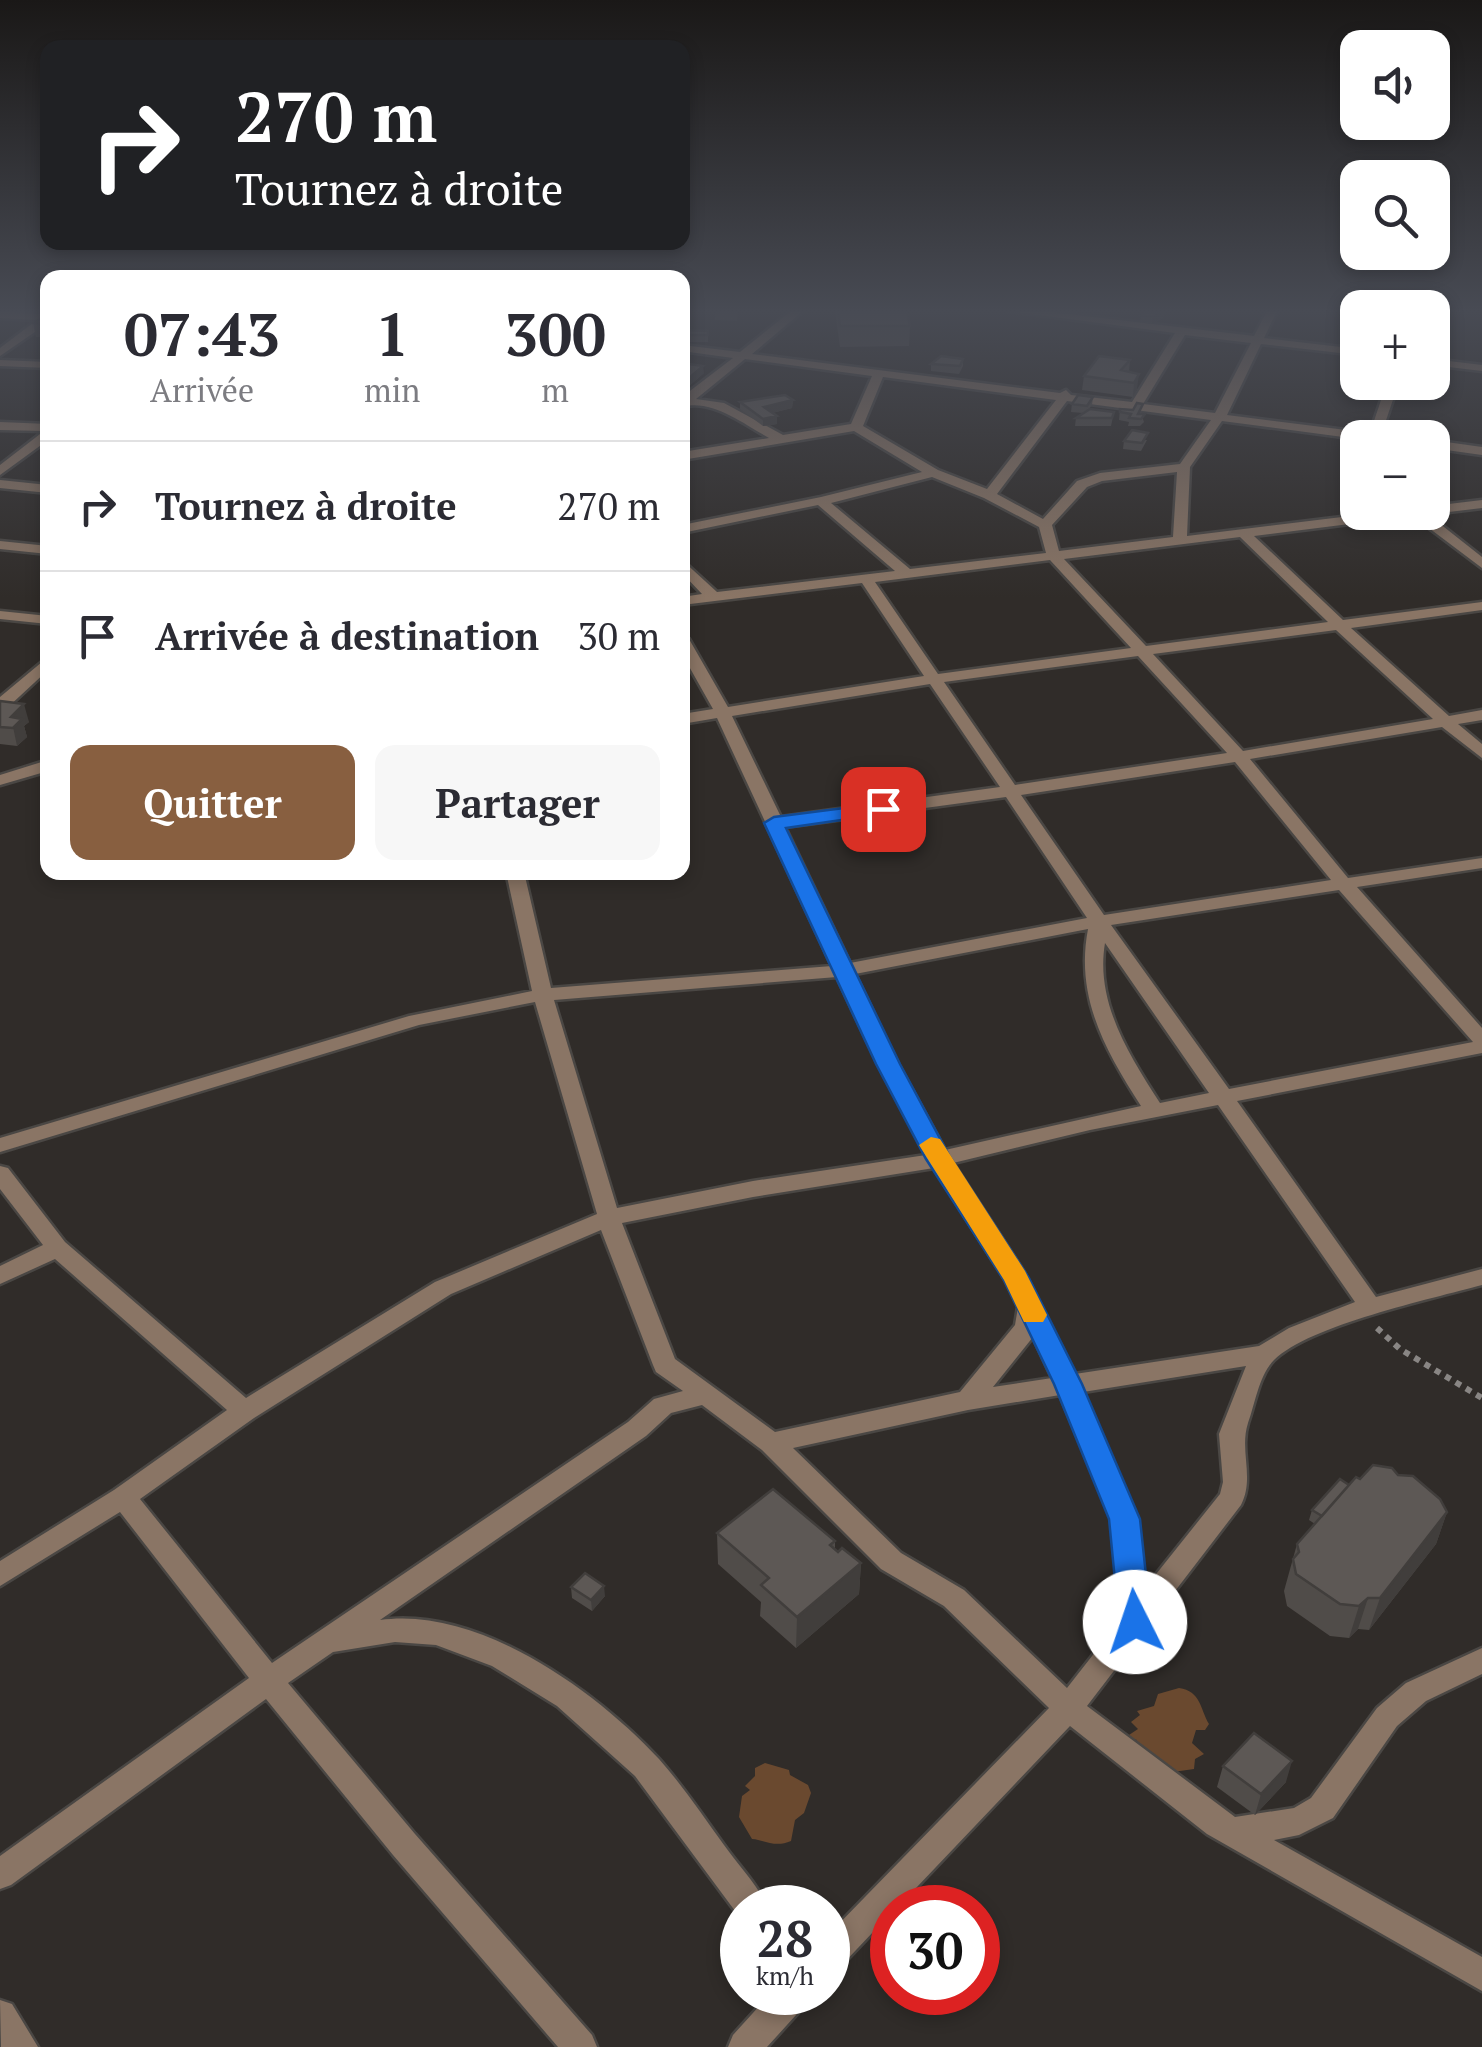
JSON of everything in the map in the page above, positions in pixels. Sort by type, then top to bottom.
[{"type":"street","points":[[721,407],[782,440]]},
{"type":"street","points":[[856,427],[865,407]]},
{"type":"street","points":[[989,495],[1056,407]]},
{"type":"street","points":[[1155,407],[1340,432]]},
{"type":"street","points":[[1180,541],[1184,466],[1225,407]]},
{"type":"street","points":[[0,426],[40,430]]},
{"type":"street","points":[[0,1574],[123,1497],[245,1411],[443,1288],[611,1218],[753,1188],[939,1159],[1154,1110],[1482,1044],[1238,755],[1054,556],[1045,524],[989,495],[933,473],[856,427],[690,455]]},
{"type":"street","points":[[0,471],[40,438]]},
{"type":"street","points":[[1450,447],[1482,451]]},
{"type":"street","points":[[1045,524],[1082,484],[1110,476],[1184,466]]},
{"type":"street","points":[[690,527],[933,473]]},
{"type":"street","points":[[0,484],[40,488]]},
{"type":"street","points":[[821,501],[907,574]]},
{"type":"street","points":[[1450,508],[1482,504]]},
{"type":"street","points":[[690,600],[1340,521]]},
{"type":"street","points":[[1438,530],[1482,564]]},
{"type":"street","points":[[1244,534],[1482,753]]},
{"type":"street","points":[[0,546],[40,549]]},
{"type":"street","points":[[690,573],[713,597]]},
{"type":"street","points":[[866,579],[1366,1308]]},
{"type":"street","points":[[690,719],[935,679],[1482,606]]},
{"type":"street","points":[[0,614],[40,619]]},
{"type":"street","points":[[690,653],[724,715],[842,972],[939,1159],[1016,1278],[1068,1384],[1124,1519],[1135,1622]]},
{"type":"street","points":[[0,706],[40,668]]},
{"type":"street","points":[[774,823],[1482,716]]},
{"type":"street","points":[[0,780],[40,767]]},
{"type":"street","points":[[0,1145],[416,1020],[543,995],[842,972],[1099,920],[1482,862]]},
{"type":"street","points":[[517,880],[543,995],[618,1252],[665,1365],[772,1444],[891,1561],[954,1598],[1068,1708],[1234,1832],[1482,1975]]},
{"type":"street","points":[[1099,920],[1092,968],[1103,1012],[1117,1053],[1154,1110]]},
{"type":"street","points":[[0,1173],[57,1248],[245,1411]]},
{"type":"street","points":[[0,1276],[57,1248]]},
{"type":"street","points":[[772,1444],[968,1400],[1266,1354],[1298,1334],[1366,1308],[1482,1277]]},
{"type":"street","points":[[968,1400],[1027,1327],[1030,1307]]},
{"type":"street","points":[[850,1934],[1068,1708],[1232,1498],[1236,1482],[1232,1434],[1250,1380],[1266,1354]]},
{"type":"street","points":[[0,1874],[267,1682],[636,1429],[663,1406],[708,1394]]},
{"type":"street","points":[[123,1497],[267,1682],[448,1900],[580,2047]]},
{"type":"street","points":[[328,1642],[404,1630],[469,1642],[507,1660],[593,1718],[646,1767],[735,1885]]},
{"type":"street","points":[[1234,1832],[1299,1821],[1322,1808],[1386,1718],[1416,1692],[1482,1660]]},
{"type":"street","points":[[745,2047],[774,2015]]},
{"type":"street","points":[[0,2016],[21,2047]]},
{"type":"path","points":[[1366,1308],[1400,1349],[1482,1398]]},
{"type":"shaded area","points":[[1179,1688],[1196,1697],[1209,1724],[1205,1730],[1196,1730],[1192,1743],[1204,1754],[1195,1759],[1194,1769],[1173,1772],[1137,1752],[1137,1740],[1126,1737],[1138,1729],[1131,1722],[1140,1715],[1137,1711],[1154,1706],[1158,1694]]},
{"type":"shaded area","points":[[765,1763],[789,1770],[790,1775],[808,1785],[811,1793],[804,1813],[795,1820],[791,1841],[785,1843],[752,1839],[739,1817],[742,1796],[750,1790],[745,1786],[755,1776],[755,1768]]},
{"type":"building","points":[[746,407],[766,407],[777,416],[763,419]]},
{"type":"building","points":[[1142,407],[1138,414],[1145,414],[1141,419],[1120,412],[1120,409]]},
{"type":"building","points":[[1090,409],[1114,412],[1112,418],[1076,418]]},
{"type":"building","points":[[1132,430],[1148,433],[1142,443],[1124,441]]},
{"type":"building","points":[[0,701],[24,704],[11,717],[22,719],[13,728],[0,727]]},
{"type":"building","points":[[1373,1465],[1392,1468],[1398,1475],[1413,1476],[1440,1499],[1447,1512],[1380,1598],[1368,1598],[1359,1606],[1340,1604],[1296,1574],[1293,1559],[1299,1552],[1297,1544],[1356,1477],[1360,1479]]},
{"type":"building","points":[[1340,1479],[1349,1485],[1322,1516],[1312,1510]]},
{"type":"building","points":[[773,1489],[835,1541],[830,1545],[838,1552],[842,1548],[861,1563],[797,1617],[761,1585],[769,1578],[717,1533]]},
{"type":"building","points":[[585,1573],[604,1586],[591,1600],[571,1587]]},
{"type":"building","points":[[1254,1733],[1292,1761],[1261,1794],[1223,1766]]},
{"type":"slow traffic","points":[[931,1145],[1016,1278],[1034,1315]]},
{"type":"route","points":[[883,809],[774,823],[888,1064],[939,1159],[1016,1278],[1068,1384],[1124,1519],[1135,1622]]}]
